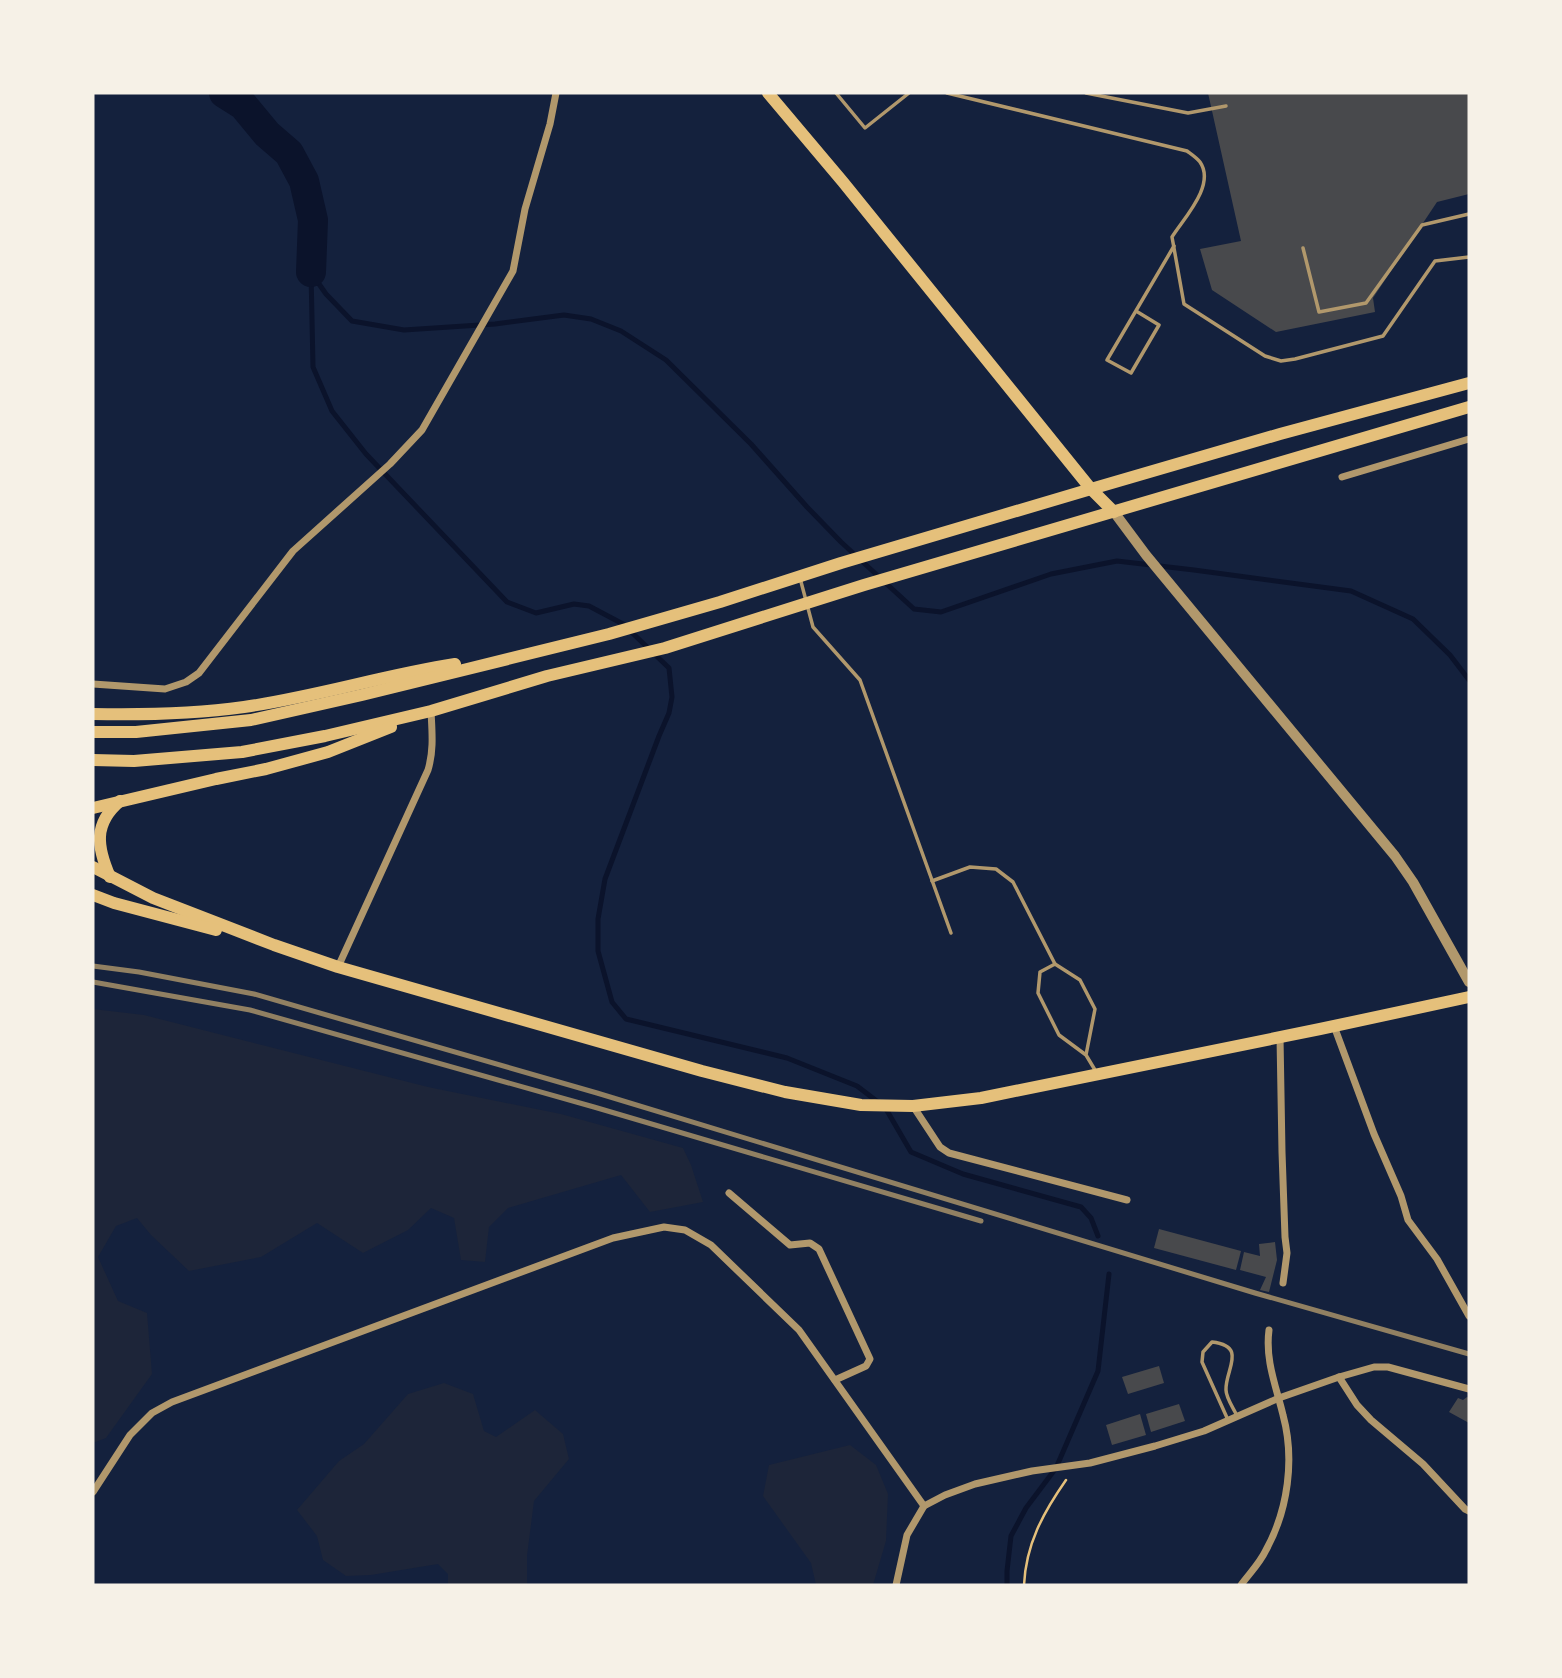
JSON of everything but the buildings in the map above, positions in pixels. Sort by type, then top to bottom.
[{"type":"main road","points":[[768,93],[1091,489],[1114,512]]},
{"type":"main road","points":[[93,733],[136,732],[251,720],[609,634],[1091,489],[1469,383]]},
{"type":"main road","points":[[93,760],[134,761],[242,752],[430,711],[547,676],[665,648],[807,602],[1469,407]]},
{"type":"main road","points":[[93,714],[184,713],[245,707],[453,664],[504,660]]},
{"type":"main road","points":[[93,808],[266,769],[328,752],[430,711]]},
{"type":"main road","points":[[110,877],[103,862],[99,841],[101,824],[109,810],[121,801]]},
{"type":"main road","points":[[93,867],[153,898],[338,967],[785,1093],[861,1105],[913,1106],[981,1098],[1469,997]]},
{"type":"main road","points":[[93,895],[114,903],[274,945]]},
{"type":"street","points":[[93,684],[164,689],[186,682],[207,664],[293,551],[390,464],[422,430],[513,271],[525,209],[550,124],[556,93]]},
{"type":"street","points":[[1342,477],[1469,439]]},
{"type":"street","points":[[1114,512],[1163,576],[1395,856],[1413,882],[1469,982]]},
{"type":"street","points":[[338,967],[428,770],[433,742],[430,711]]},
{"type":"street","points":[[1334,1026],[1408,1220],[1437,1259],[1469,1316]]},
{"type":"street","points":[[1280,1037],[1282,1164],[1287,1253],[1283,1283]]},
{"type":"street","points":[[913,1106],[940,1147],[949,1153],[1127,1200]]},
{"type":"street","points":[[729,1193],[790,1245],[810,1243],[819,1249],[823,1256],[870,1359],[866,1366],[835,1380]]},
{"type":"street","points":[[93,1492],[130,1435],[152,1413],[172,1402],[612,1238],[664,1227],[685,1230],[712,1245],[799,1331],[924,1506]]},
{"type":"street","points":[[1241,1585],[1265,1552],[1278,1524],[1286,1495],[1289,1465],[1287,1430],[1268,1360],[1269,1331]]},
{"type":"street","points":[[897,1585],[907,1535],[924,1506],[975,1484],[1032,1471],[1075,1466],[1155,1446],[1204,1431],[1279,1398],[1374,1367],[1388,1367],[1469,1389]]},
{"type":"street","points":[[1339,1377],[1357,1405],[1371,1420],[1423,1464],[1469,1511]]},
{"type":"lane","points":[[836,93],[865,128],[909,93]]},
{"type":"lane","points":[[841,98],[847,93]]},
{"type":"lane","points":[[947,93],[1187,151],[1199,160],[1205,172],[1205,183],[1172,237],[1184,304],[1265,356],[1281,361],[1295,359],[1383,336],[1436,261],[1469,257]]},
{"type":"lane","points":[[1086,93],[1188,113],[1226,107]]},
{"type":"lane","points":[[1303,248],[1319,312],[1366,303],[1422,225],[1469,214]]},
{"type":"lane","points":[[1136,311],[1159,325],[1131,373],[1107,360],[1174,246]]},
{"type":"lane","points":[[799,576],[814,627],[859,680],[951,933]]},
{"type":"lane","points":[[932,881],[970,867],[996,869],[1013,882],[1055,964],[1080,980],[1095,1009],[1086,1055]]},
{"type":"lane","points":[[1055,964],[1040,972],[1038,993],[1059,1035],[1086,1055],[1098,1075]]},
{"type":"lane","points":[[1228,1420],[1202,1363],[1203,1352],[1212,1342],[1222,1343],[1231,1350],[1233,1361],[1226,1391],[1237,1416]]},
{"type":"path","points":[[1024,1585],[1032,1539],[1058,1490],[1075,1466]]},
{"type":"shaded area","points":[[93,1009],[144,1015],[428,1087],[561,1114],[683,1148],[703,1202],[650,1212],[621,1175],[508,1208],[489,1227],[485,1262],[461,1260],[454,1218],[431,1208],[408,1230],[363,1253],[317,1223],[261,1257],[189,1271],[137,1218],[116,1226],[98,1257],[118,1301],[147,1313],[152,1374],[106,1438],[93,1443]]},
{"type":"shaded area","points":[[444,1383],[473,1394],[484,1431],[496,1437],[535,1410],[563,1434],[569,1459],[534,1501],[527,1556],[527,1585],[448,1585],[448,1574],[438,1564],[371,1575],[346,1576],[323,1560],[317,1536],[297,1510],[339,1461],[364,1444],[408,1394]]},
{"type":"shaded area","points":[[850,1445],[876,1465],[888,1494],[886,1541],[873,1585],[816,1585],[811,1563],[763,1496],[769,1465]]},
{"type":"waterway","points":[[224,93],[243,105],[267,134],[289,153],[304,181],[313,220],[311,272]]},
{"type":"waterway","points":[[311,272],[313,367],[332,411],[366,454],[507,602],[536,613],[574,604],[589,606],[623,624],[669,668],[672,697],[669,713],[605,879],[598,919],[598,951],[612,1002],[626,1019],[787,1058],[857,1086],[878,1102]]},
{"type":"waterway","points":[[312,274],[326,294],[352,321],[404,330],[495,324],[564,315],[591,319],[621,331],[666,360],[751,444],[841,542],[914,609],[941,612],[1051,574],[1117,561],[1194,570],[1351,591],[1413,619],[1450,655],[1469,680]]},
{"type":"waterway","points":[[886,1109],[911,1152],[963,1174],[1081,1207],[1091,1218],[1098,1236]]},
{"type":"waterway","points":[[1007,1585],[1011,1536],[1026,1508],[1056,1468],[1098,1371],[1109,1274]]},
{"type":"railway","points":[[93,966],[254,994],[597,1093],[1255,1293],[1469,1354]]},
{"type":"railway","points":[[93,982],[250,1010],[594,1107],[981,1221]]}]
